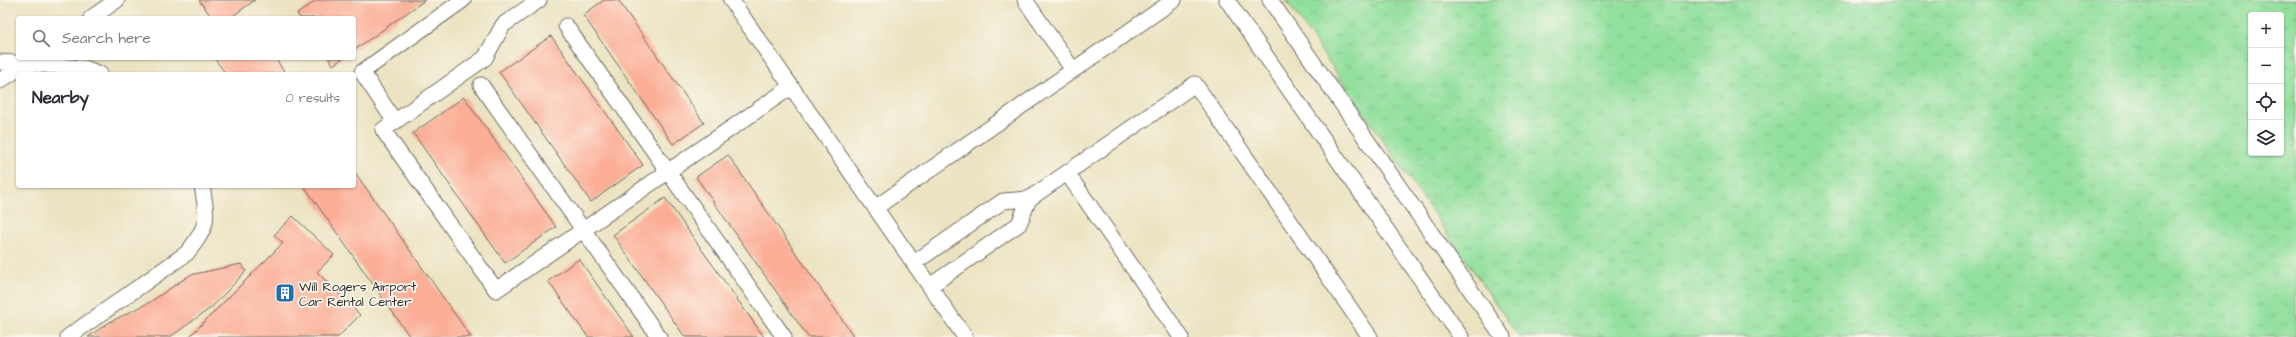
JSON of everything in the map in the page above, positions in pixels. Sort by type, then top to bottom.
[{"type":"lane","points":[[94,16],[117,0]]},
{"type":"lane","points":[[395,122],[362,72],[463,0]]},
{"type":"lane","points":[[539,0],[503,25],[485,58],[383,130],[496,290],[791,87]]},
{"type":"lane","points":[[731,0],[965,337]]},
{"type":"lane","points":[[1025,0],[1073,70]]},
{"type":"lane","points":[[875,208],[1174,0]]},
{"type":"lane","points":[[1227,0],[1461,337]]},
{"type":"lane","points":[[1270,0],[1503,337]]},
{"type":"lane","points":[[566,26],[784,337]]},
{"type":"lane","points":[[0,81],[30,60]]},
{"type":"lane","points":[[0,62],[30,60],[84,68],[95,72]]},
{"type":"lane","points":[[914,263],[1003,201],[1029,199],[1195,84],[1370,337]]},
{"type":"lane","points":[[481,85],[658,337]]},
{"type":"lane","points":[[1067,173],[1181,337]]},
{"type":"lane","points":[[68,337],[187,253],[201,235],[207,214],[202,188]]},
{"type":"lane","points":[[930,286],[1019,224],[1029,199]]},
{"type":"green space","points":[[1286,0],[2296,0],[2296,337],[1519,337]]},
{"type":"building","points":[[199,0],[255,0],[233,16],[211,16]]},
{"type":"building","points":[[317,0],[425,0],[356,49],[356,16],[298,16],[297,14]]},
{"type":"building","points":[[604,0],[618,0],[704,123],[673,144],[583,15]]},
{"type":"building","points":[[551,36],[643,165],[591,202],[499,72]]},
{"type":"building","points":[[216,60],[276,60],[285,72],[224,72]]},
{"type":"building","points":[[329,60],[340,60],[333,65]]},
{"type":"building","points":[[464,97],[556,227],[505,263],[413,133]]},
{"type":"building","points":[[728,155],[854,337],[808,337],[696,177]]},
{"type":"building","points":[[356,174],[471,337],[410,337],[305,188],[356,188]]},
{"type":"building","points":[[665,198],[764,337],[685,337],[613,235]]},
{"type":"building","name":"Will Rogers Airport Car Rental Center","points":[[293,216],[334,255],[317,272],[360,315],[338,337],[189,337],[283,243],[274,235]]},
{"type":"building","points":[[579,259],[634,337],[588,337],[548,281]]},
{"type":"building","points":[[241,264],[246,271],[212,307],[170,337],[88,337],[108,323],[150,302],[190,275]]},
{"type":"place","name":"Will Rogers Airport Car Rental Center","points":[[285,293]]}]
